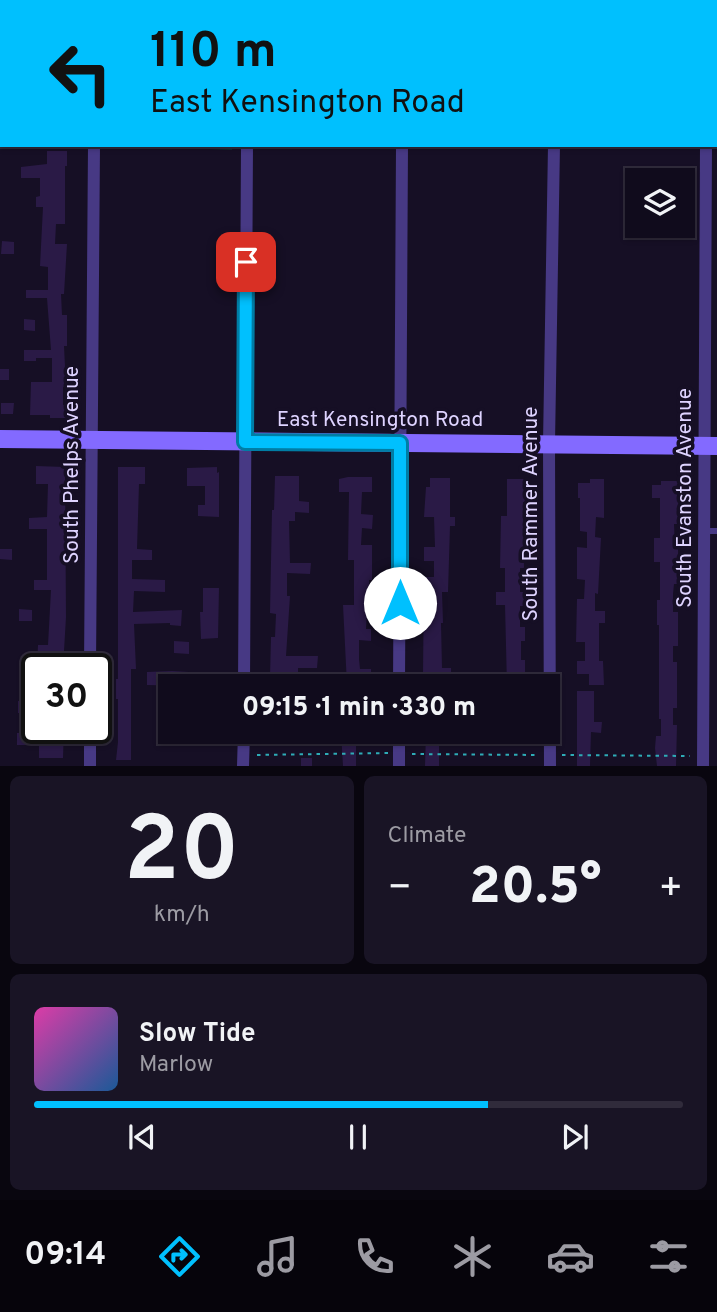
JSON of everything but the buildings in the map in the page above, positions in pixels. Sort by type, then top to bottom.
[{"type":"main road","name":"East Kensington Road","points":[[0,439],[711,445]]},
{"type":"street","name":"South Phelps Avenue","points":[[90,653],[94,147]]},
{"type":"street","points":[[244,674],[247,147]]},
{"type":"street","points":[[399,674],[401,147]]},
{"type":"street","name":"South Rammer Avenue","points":[[550,761],[554,147]]},
{"type":"street","name":"South Evanston Avenue","points":[[703,766],[711,445],[705,230],[706,147]]},
{"type":"street","points":[[90,744],[90,766]]},
{"type":"street","points":[[243,766],[244,744]]},
{"type":"path","points":[[257,755],[550,761],[690,756]]},
{"type":"green space","points":[[162,147],[232,147],[232,150]]},
{"type":"route","points":[[246,262],[245,442],[400,443],[400,603]]}]
